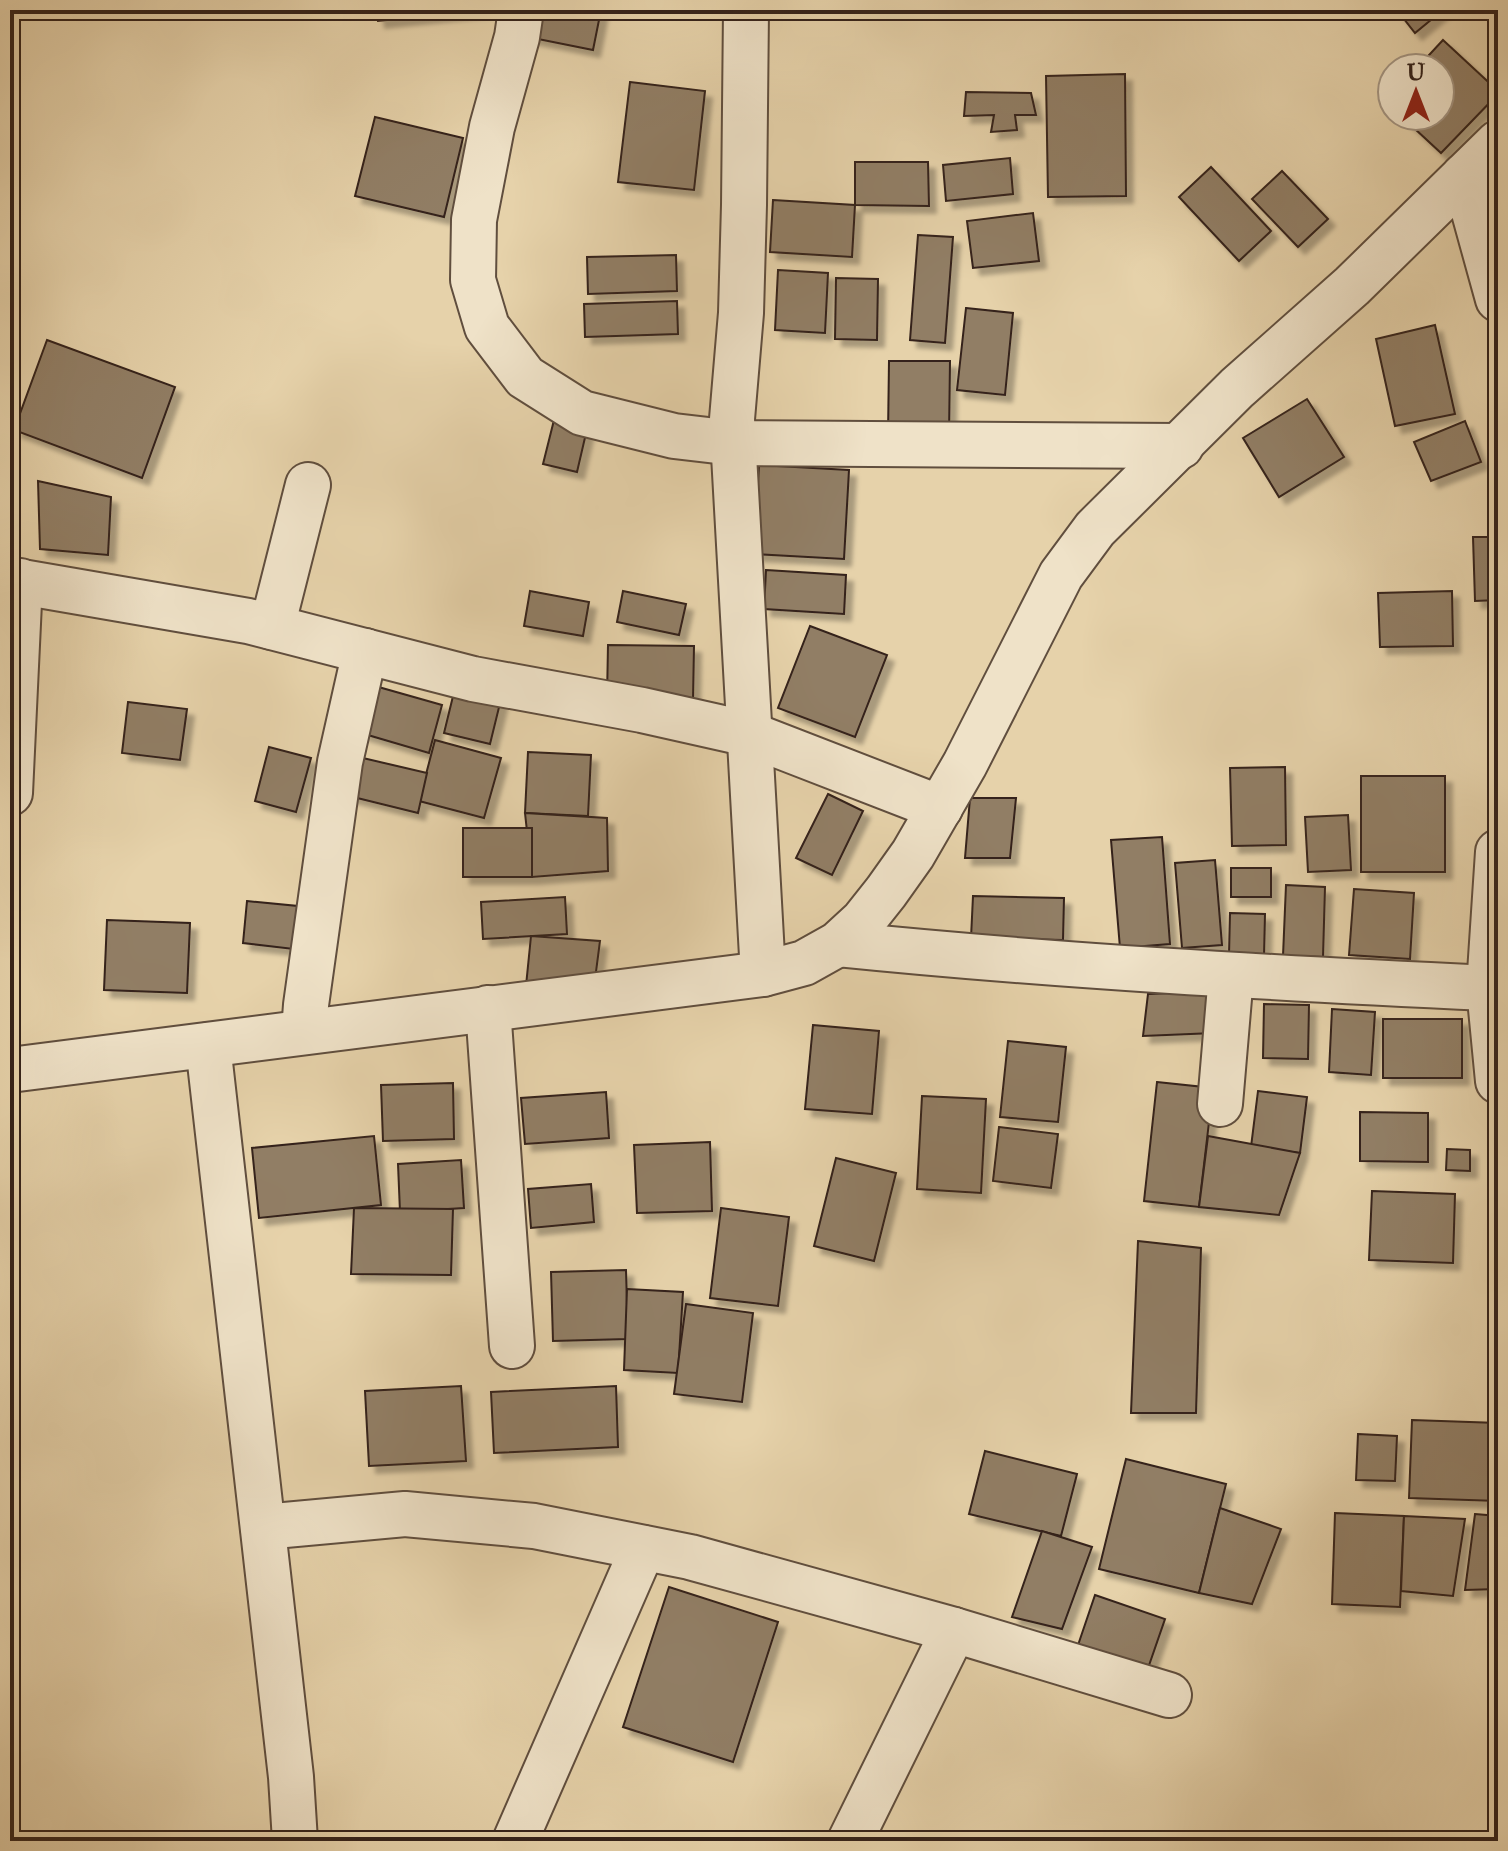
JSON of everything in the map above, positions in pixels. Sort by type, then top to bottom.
[{"type":"street","points":[[521,10],[517,37],[492,127],[474,220],[473,280],[487,327],[525,377],[582,413],[674,436],[734,443],[1181,446]]},
{"type":"street","points":[[746,10],[741,313],[732,419],[763,974]]},
{"type":"street","points":[[10,1070],[763,974],[804,963],[838,944],[863,921],[886,892],[940,808],[987,724],[1061,575],[1095,529],[1237,388],[1352,286],[1498,143]]},
{"type":"street","points":[[1464,176],[1498,299]]},
{"type":"street","points":[[272,627],[308,485]]},
{"type":"street","points":[[10,793],[15,581],[272,627],[473,679],[642,710],[749,734],[940,808]]},
{"type":"street","points":[[304,1032],[340,762],[365,651]]},
{"type":"street","points":[[1498,852],[1492,977],[1498,1081]]},
{"type":"street","points":[[838,944],[1231,975],[1492,977]]},
{"type":"street","points":[[1220,1104],[1231,975]]},
{"type":"street","points":[[488,1008],[512,1346]]},
{"type":"street","points":[[208,1045],[291,1777],[295,1841]]},
{"type":"street","points":[[263,1527],[405,1514],[534,1526],[690,1557],[954,1630],[1169,1695]]},
{"type":"street","points":[[515,1841],[643,1548]]},
{"type":"street","points":[[850,1841],[954,1630]]},
{"type":"building","points":[[376,10],[485,10],[378,21]]},
{"type":"building","points":[[528,10],[601,10],[593,50],[523,36]]},
{"type":"building","points":[[1397,10],[1443,10],[1415,33]]},
{"type":"building","points":[[1443,40],[1456,52],[1432,52]]},
{"type":"building","points":[[1456,52],[1498,94],[1441,153],[1418,132],[1456,132]]},
{"type":"building","points":[[1125,74],[1126,196],[1048,197],[1046,76]]},
{"type":"building","points":[[630,82],[705,91],[694,190],[618,182]]},
{"type":"building","points":[[966,92],[1031,93],[1036,115],[1015,115],[1017,130],[991,132],[994,115],[964,116]]},
{"type":"building","points":[[375,117],[463,138],[444,217],[355,196]]},
{"type":"building","points":[[1010,158],[1013,194],[946,201],[943,165]]},
{"type":"building","points":[[855,162],[928,162],[929,206],[855,205]]},
{"type":"building","points":[[1211,167],[1271,231],[1239,261],[1179,197]]},
{"type":"building","points":[[1282,171],[1328,219],[1298,247],[1252,199]]},
{"type":"building","points":[[773,200],[855,205],[852,257],[770,252]]},
{"type":"building","points":[[1033,213],[1039,261],[973,268],[967,221]]},
{"type":"building","points":[[918,235],[953,237],[945,343],[910,340]]},
{"type":"building","points":[[676,255],[677,291],[588,294],[587,257]]},
{"type":"building","points":[[778,270],[828,273],[825,333],[775,330]]},
{"type":"building","points":[[836,278],[878,279],[877,340],[835,339]]},
{"type":"building","points":[[677,301],[678,334],[585,337],[584,304]]},
{"type":"building","points":[[966,308],[1013,313],[1005,395],[957,390]]},
{"type":"building","points":[[1435,325],[1455,414],[1395,426],[1376,339]]},
{"type":"building","points":[[47,340],[175,387],[142,478],[14,430]]},
{"type":"building","points":[[889,361],[950,361],[949,436],[888,435]]},
{"type":"building","points":[[1307,399],[1344,457],[1279,497],[1243,438]]},
{"type":"building","points":[[554,420],[587,429],[577,472],[543,464]]},
{"type":"building","points":[[1465,421],[1481,462],[1431,481],[1414,442]]},
{"type":"building","points":[[759,465],[849,470],[844,559],[754,554]]},
{"type":"building","points":[[38,481],[111,497],[108,555],[40,549]]},
{"type":"building","points":[[1473,537],[1498,537],[1498,600],[1475,601]]},
{"type":"building","points":[[766,570],[846,575],[844,614],[764,609]]},
{"type":"building","points":[[530,591],[589,602],[583,636],[524,626]]},
{"type":"building","points":[[623,591],[686,604],[679,635],[617,622]]},
{"type":"building","points":[[1452,591],[1453,646],[1380,647],[1378,593]]},
{"type":"building","points":[[810,626],[887,655],[855,737],[778,708]]},
{"type":"building","points":[[608,645],[694,646],[693,700],[607,698]]},
{"type":"building","points":[[456,684],[502,695],[490,744],[444,733]]},
{"type":"building","points":[[375,686],[442,705],[429,753],[361,733]]},
{"type":"building","points":[[128,702],[187,709],[180,760],[122,753]]},
{"type":"building","points":[[435,740],[501,758],[484,818],[419,801]]},
{"type":"building","points":[[269,747],[311,758],[296,812],[255,801]]},
{"type":"building","points":[[528,752],[591,755],[588,816],[525,813]]},
{"type":"building","points":[[350,755],[427,773],[418,813],[341,794]]},
{"type":"building","points":[[1285,767],[1286,845],[1232,846],[1230,768]]},
{"type":"building","points":[[1361,776],[1445,776],[1445,872],[1361,872]]},
{"type":"building","points":[[828,794],[863,811],[832,875],[796,858]]},
{"type":"building","points":[[970,798],[1016,798],[1010,858],[965,858]]},
{"type":"building","points":[[525,813],[607,818],[608,871],[532,877]]},
{"type":"building","points":[[1348,815],[1351,870],[1308,872],[1305,817]]},
{"type":"building","points":[[463,828],[532,828],[532,877],[463,877]]},
{"type":"building","points":[[1162,837],[1170,944],[1120,948],[1111,840]]},
{"type":"building","points":[[1215,860],[1222,945],[1182,948],[1175,863]]},
{"type":"building","points":[[1231,868],[1271,868],[1271,897],[1231,897]]},
{"type":"building","points":[[1286,885],[1325,887],[1323,957],[1283,956]]},
{"type":"building","points":[[1354,889],[1414,893],[1410,959],[1349,955]]},
{"type":"building","points":[[973,896],[1064,898],[1063,940],[971,938]]},
{"type":"building","points":[[565,897],[567,934],[483,939],[481,902]]},
{"type":"building","points":[[247,901],[308,907],[302,950],[243,943]]},
{"type":"building","points":[[1230,913],[1265,914],[1264,956],[1229,955]]},
{"type":"building","points":[[107,920],[190,923],[187,993],[104,990]]},
{"type":"building","points":[[531,936],[600,941],[593,995],[526,986]]},
{"type":"building","points":[[1217,991],[1214,1033],[1143,1036],[1148,994]]},
{"type":"building","points":[[1264,1004],[1309,1005],[1308,1059],[1263,1058]]},
{"type":"building","points":[[1332,1009],[1375,1012],[1371,1075],[1329,1072]]},
{"type":"building","points":[[1383,1019],[1462,1019],[1462,1078],[1383,1078]]},
{"type":"building","points":[[813,1025],[879,1031],[872,1114],[805,1109]]},
{"type":"building","points":[[1008,1041],[1066,1047],[1058,1122],[1000,1117]]},
{"type":"building","points":[[1157,1082],[1213,1088],[1199,1207],[1144,1201]]},
{"type":"building","points":[[453,1083],[454,1139],[383,1141],[381,1085]]},
{"type":"building","points":[[1258,1091],[1307,1097],[1300,1153],[1251,1147]]},
{"type":"building","points":[[606,1092],[609,1138],[525,1144],[521,1098]]},
{"type":"building","points":[[922,1096],[986,1099],[981,1193],[917,1189]]},
{"type":"building","points":[[1360,1112],[1428,1113],[1428,1162],[1360,1161]]},
{"type":"building","points":[[999,1127],[1058,1134],[1051,1188],[993,1181]]},
{"type":"building","points":[[374,1136],[381,1205],[259,1218],[252,1148]]},
{"type":"building","points":[[1208,1136],[1300,1153],[1279,1215],[1199,1207]]},
{"type":"building","points":[[710,1142],[712,1211],[637,1213],[634,1145]]},
{"type":"building","points":[[1447,1149],[1470,1150],[1470,1171],[1446,1170]]},
{"type":"building","points":[[836,1158],[896,1173],[874,1261],[814,1246]]},
{"type":"building","points":[[461,1160],[464,1208],[400,1212],[398,1164]]},
{"type":"building","points":[[591,1184],[594,1222],[531,1228],[528,1189]]},
{"type":"building","points":[[1372,1191],[1455,1194],[1453,1263],[1369,1260]]},
{"type":"building","points":[[354,1208],[453,1209],[451,1275],[351,1274]]},
{"type":"building","points":[[721,1208],[789,1217],[778,1306],[710,1298]]},
{"type":"building","points":[[1138,1241],[1201,1248],[1196,1413],[1131,1413]]},
{"type":"building","points":[[626,1270],[628,1339],[553,1341],[551,1272]]},
{"type":"building","points":[[627,1289],[683,1292],[678,1373],[624,1370]]},
{"type":"building","points":[[686,1304],[753,1313],[742,1402],[674,1394]]},
{"type":"building","points":[[461,1386],[466,1461],[369,1466],[365,1391]]},
{"type":"building","points":[[616,1386],[618,1447],[494,1453],[491,1392]]},
{"type":"building","points":[[1412,1420],[1498,1423],[1498,1501],[1409,1498]]},
{"type":"building","points":[[1358,1434],[1397,1436],[1395,1481],[1356,1480]]},
{"type":"building","points":[[985,1451],[1077,1474],[1061,1536],[969,1514]]},
{"type":"building","points":[[1126,1459],[1226,1484],[1199,1593],[1099,1569]]},
{"type":"building","points":[[1220,1508],[1281,1529],[1252,1604],[1199,1593]]},
{"type":"building","points":[[1335,1513],[1404,1516],[1400,1607],[1332,1604]]},
{"type":"building","points":[[1475,1514],[1498,1516],[1498,1589],[1465,1590]]},
{"type":"building","points":[[1404,1516],[1465,1519],[1453,1596],[1401,1591]]},
{"type":"building","points":[[1042,1531],[1092,1547],[1062,1629],[1012,1617]]},
{"type":"building","points":[[669,1587],[778,1622],[733,1762],[623,1727]]},
{"type":"building","points":[[1095,1595],[1165,1619],[1146,1674],[1076,1651]]}]
